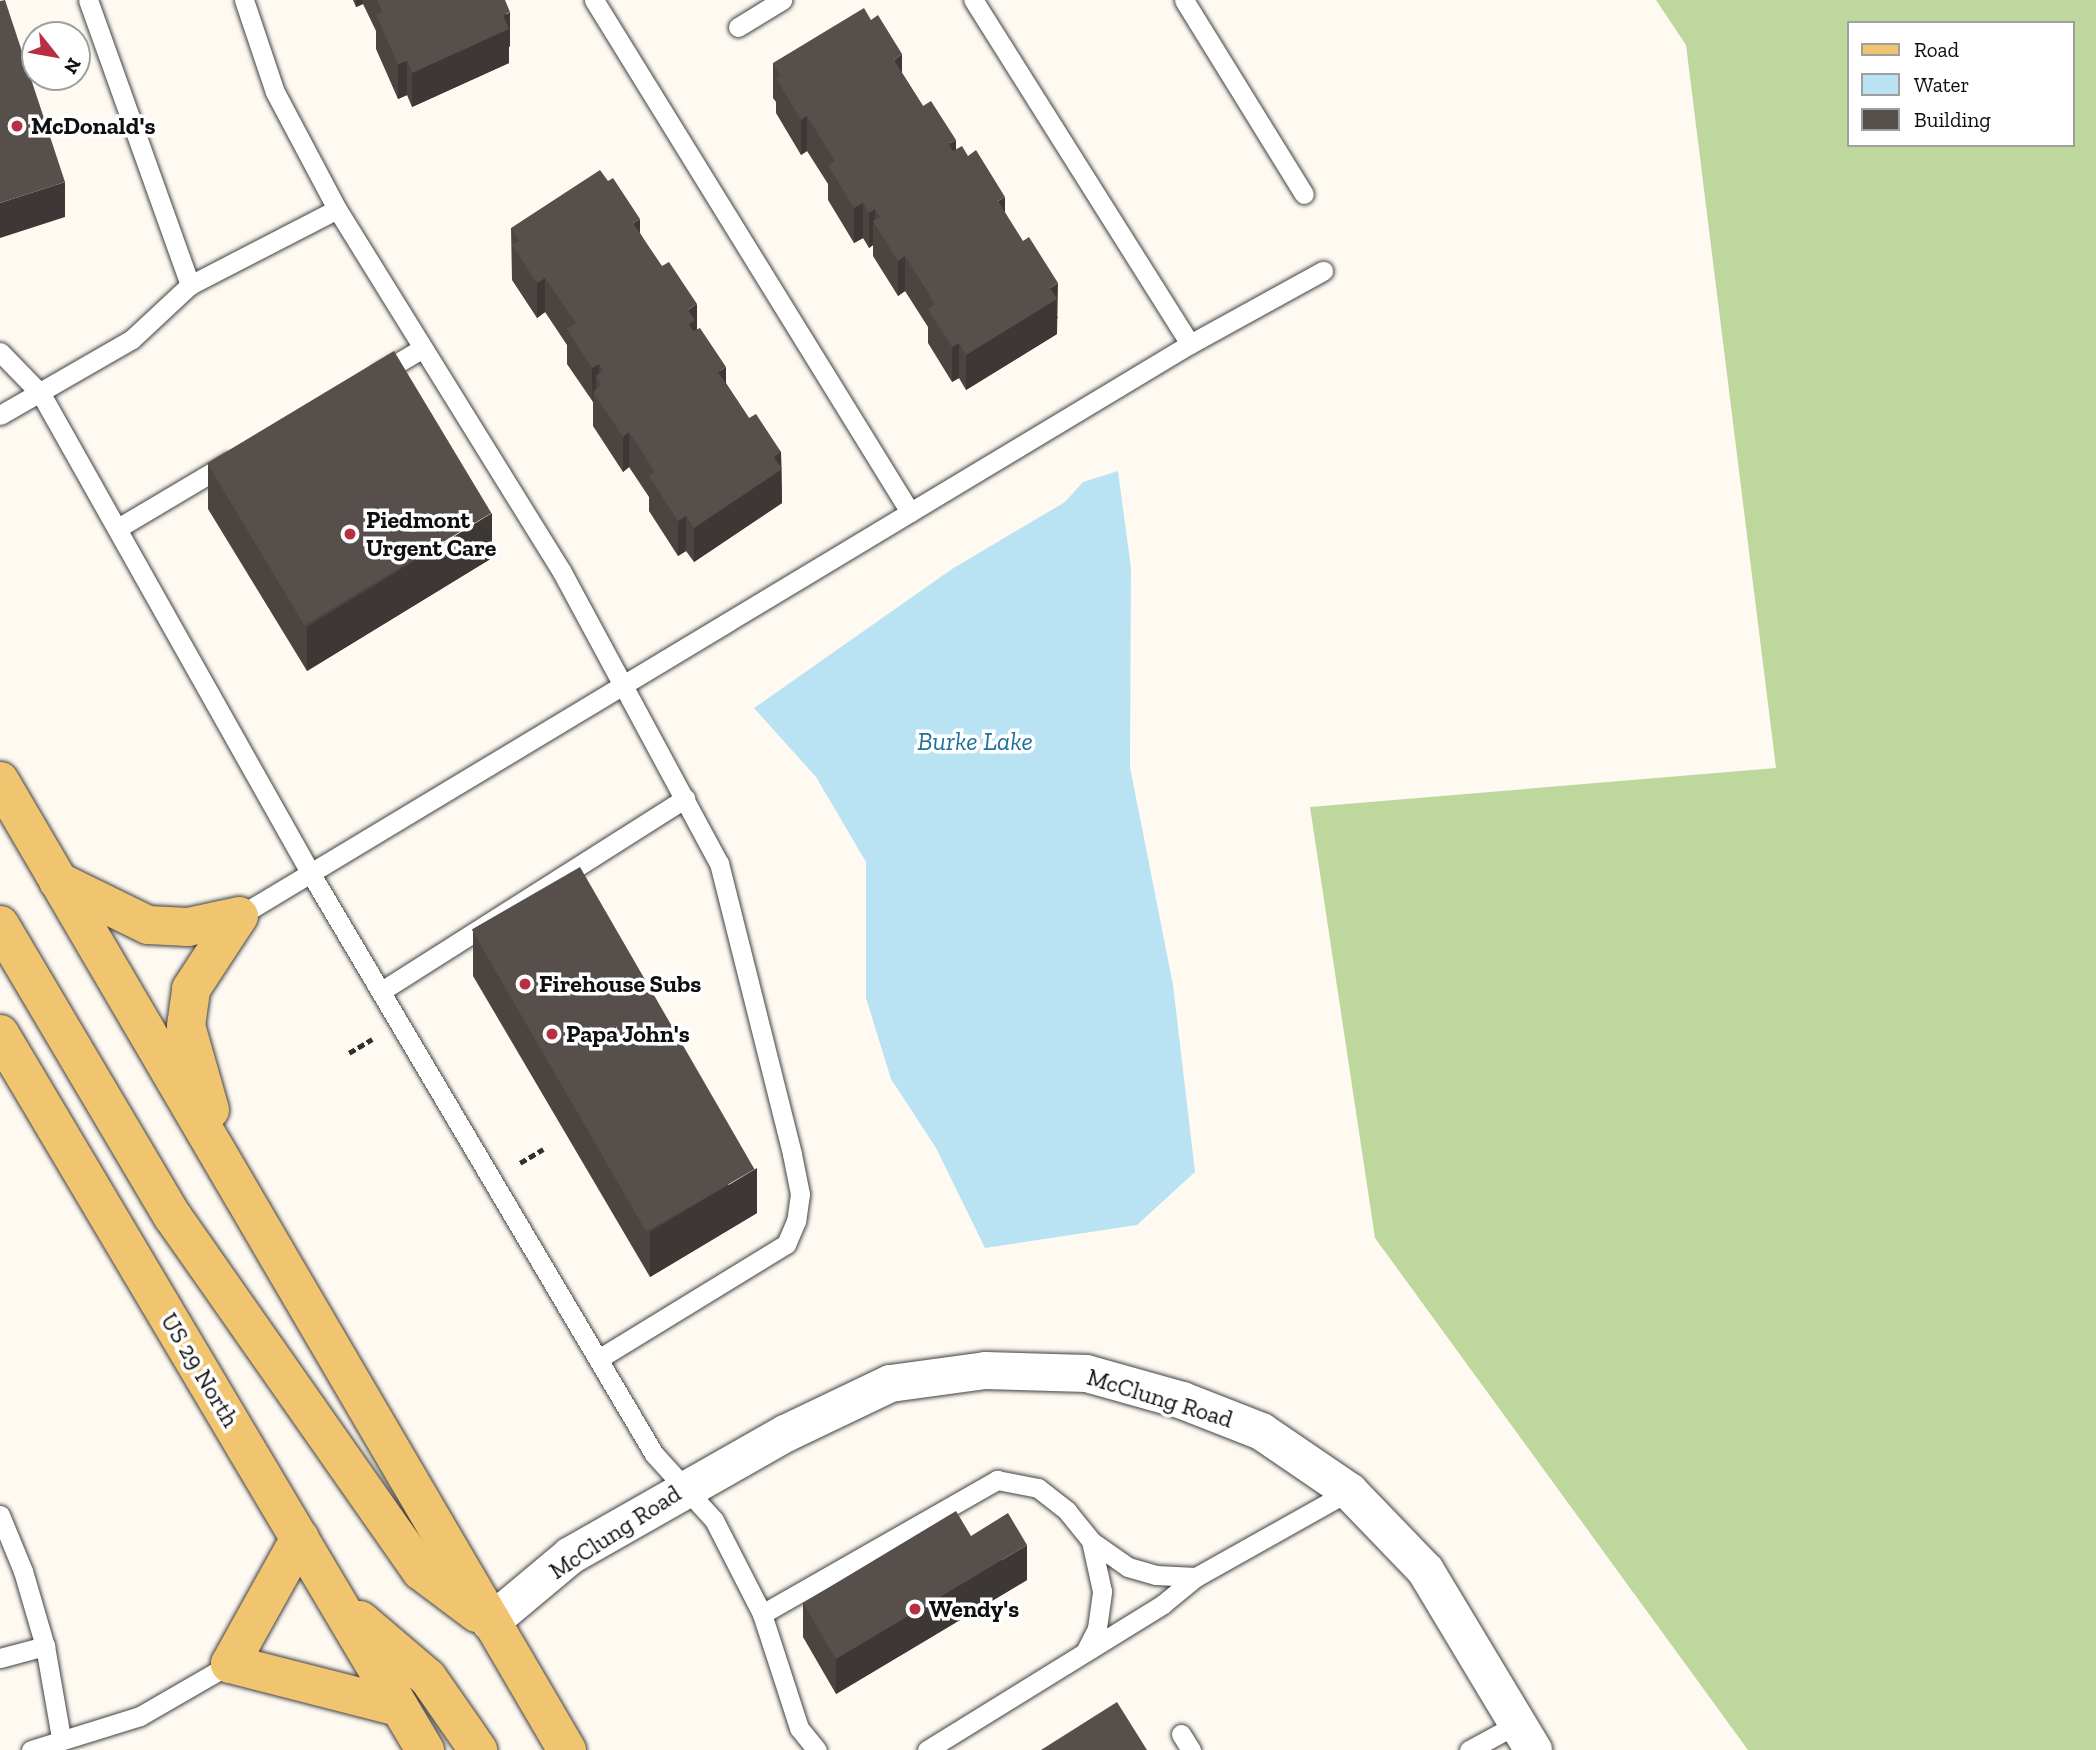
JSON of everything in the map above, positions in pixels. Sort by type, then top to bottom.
[{"type":"main road","points":[[0,781],[567,1750]]},
{"type":"main road","points":[[58,881],[148,925],[188,927],[239,916]]},
{"type":"main road","points":[[223,1160],[186,1026],[191,989],[198,972],[239,916]]},
{"type":"main road","points":[[0,925],[173,1217],[421,1571],[490,1622]]},
{"type":"main road","name":"US 29 North","points":[[0,1034],[425,1750]]},
{"type":"main road","points":[[300,1538],[230,1664],[399,1707]]},
{"type":"main road","points":[[334,1598],[428,1678],[478,1750]]},
{"type":"street","name":"McClung Road","points":[[490,1622],[570,1555],[682,1488],[890,1383],[985,1370],[1086,1373],[1182,1400],[1261,1431],[1349,1491],[1425,1570],[1525,1737]]},
{"type":"lane","points":[[88,0],[190,285]]},
{"type":"lane","points":[[244,0],[275,92],[337,209],[562,572],[625,684],[719,863],[792,1154],[800,1194],[796,1221],[786,1244],[598,1359]]},
{"type":"lane","points":[[594,0],[910,512]]},
{"type":"lane","points":[[738,27],[782,0]]},
{"type":"lane","points":[[973,0],[1190,344]]},
{"type":"lane","points":[[1184,0],[1304,194]]},
{"type":"lane","points":[[0,415],[132,340],[190,285],[337,209]]},
{"type":"lane","points":[[239,916],[1190,344],[1322,271]]},
{"type":"lane","points":[[365,383],[423,348]]},
{"type":"lane","points":[[0,352],[41,394],[311,874],[383,990],[654,1454],[713,1520],[762,1614],[799,1728],[817,1750]]},
{"type":"lane","points":[[118,528],[247,452]]},
{"type":"lane","points":[[383,990],[685,798]]},
{"type":"lane","points":[[762,1614],[997,1480],[1038,1488],[1067,1511],[1091,1541],[1128,1567],[1156,1575],[1196,1577]]},
{"type":"lane","points":[[927,1750],[1084,1653],[1196,1577],[1349,1491]]},
{"type":"lane","points":[[0,1515],[23,1571],[45,1646],[61,1738]]},
{"type":"lane","points":[[1084,1653],[1097,1628],[1102,1591],[1091,1541]]},
{"type":"lane","points":[[0,1658],[45,1646]]},
{"type":"lane","points":[[31,1750],[61,1738],[140,1716],[230,1664]]},
{"type":"lane","points":[[1469,1750],[1525,1737]]},
{"type":"path","points":[[349,1053],[379,1035]]},
{"type":"green space","points":[[1656,0],[2096,0],[2096,1750],[1748,1750],[1375,1238],[1310,807],[1776,768],[1686,45]]},
{"type":"water","name":"Burke Lake","points":[[1118,471],[1131,568],[1130,767],[1173,985],[1195,1172],[1137,1225],[985,1248],[936,1148],[891,1079],[866,998],[866,862],[816,777],[754,708],[952,569],[1065,502],[1083,482]]},
{"type":"building","name":"McDonald's","points":[[5,0],[21,49],[21,91],[35,91],[65,182],[0,203],[0,1]]},
{"type":"building","points":[[377,0],[505,0],[510,12],[503,15],[509,29],[412,73],[407,61],[398,64],[376,15],[383,12]]},
{"type":"building","points":[[864,8],[871,20],[878,15],[902,54],[894,60],[923,106],[931,101],[956,140],[949,144],[953,151],[962,146],[968,156],[976,150],[1005,197],[998,201],[1023,241],[1029,237],[1058,283],[1050,288],[1057,299],[966,355],[959,343],[952,347],[928,309],[935,304],[905,256],[898,261],[873,221],[880,217],[875,209],[869,213],[863,203],[854,208],[828,165],[835,161],[807,116],[801,120],[776,78],[781,76],[773,63]]},
{"type":"building","points":[[600,170],[608,181],[613,178],[640,219],[633,223],[662,266],[669,262],[697,304],[688,310],[695,320],[689,324],[693,331],[700,328],[726,367],[718,372],[749,418],[756,414],[781,452],[774,457],[782,469],[694,528],[686,516],[678,521],[649,476],[655,472],[629,432],[623,437],[593,392],[601,385],[596,376],[603,371],[599,364],[592,368],[567,329],[576,323],[545,278],[537,283],[512,245],[519,241],[511,228]]},
{"type":"building","name":"Piedmont Urgent Care","points":[[394,351],[491,513],[304,625],[207,463]]},
{"type":"building","points":[[580,867],[754,1169],[646,1232],[472,930]]},
{"type":"building","points":[[956,1511],[971,1536],[1008,1513],[1027,1545],[836,1659],[803,1603]]},
{"type":"building","points":[[1117,1702],[1147,1750],[1041,1750]]},
{"type":"place","name":"McDonald's","points":[[17,126]]},
{"type":"place","name":"Piedmont Urgent Care","points":[[350,534]]},
{"type":"place","name":"Firehouse Subs","points":[[525,984]]},
{"type":"place","name":"Papa John's","points":[[552,1034]]},
{"type":"place","name":"Wendy's","points":[[915,1609]]}]
